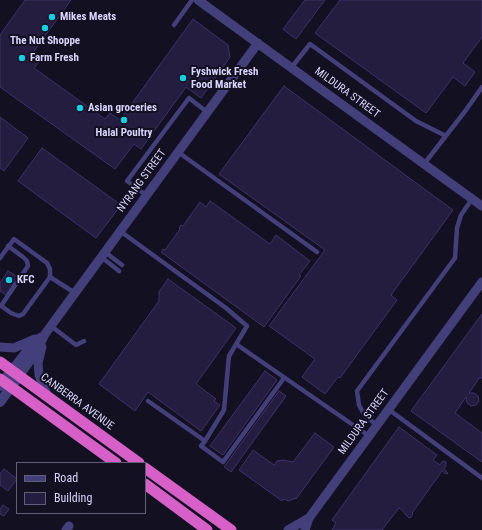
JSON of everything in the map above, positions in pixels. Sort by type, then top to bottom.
[{"type":"highway","name":"CANBERRA AVENUE","points":[[0,362],[138,462]]},
{"type":"highway","points":[[4,383],[115,462]]},
{"type":"highway","points":[[146,469],[231,530]]},
{"type":"highway","points":[[146,485],[208,530]]},
{"type":"street","name":"MILDURA STREET","points":[[198,0],[482,206]]},
{"type":"street","name":"NYRANG STREET","points":[[0,402],[4,383],[15,374],[30,348],[51,326],[258,43]]},
{"type":"street","name":"MILDURA STREET","points":[[304,530],[309,518],[482,282]]},
{"type":"street","points":[[0,347],[14,348],[45,334]]},
{"type":"street","points":[[45,334],[38,363],[39,375],[48,397]]},
{"type":"street","name":"MILDURA STREET","points":[[288,530],[309,518]]},
{"type":"lane","points":[[174,25],[192,0]]},
{"type":"lane","points":[[291,68],[310,44],[416,121],[446,136]]},
{"type":"lane","points":[[424,164],[482,87]]},
{"type":"lane","points":[[146,195],[127,181],[189,98],[207,112]]},
{"type":"lane","points":[[178,152],[317,252]]},
{"type":"lane","points":[[377,425],[364,416],[359,405],[357,392],[455,258],[460,215],[472,199]]},
{"type":"lane","points":[[120,231],[226,308],[247,326],[229,356],[224,410],[201,446],[223,462],[284,378]]},
{"type":"lane","points":[[0,258],[8,246],[14,239],[47,263],[50,270],[50,277],[23,314],[19,316],[0,306],[28,266],[27,261],[23,257],[8,246]]},
{"type":"lane","points":[[103,255],[122,266]]},
{"type":"lane","points":[[103,255],[119,271]]},
{"type":"lane","points":[[50,277],[75,292]]},
{"type":"lane","points":[[51,326],[76,345],[84,341]]},
{"type":"lane","points":[[236,344],[369,436]]},
{"type":"lane","points":[[148,401],[205,441]]},
{"type":"lane","points":[[388,409],[482,478]]},
{"type":"building","name":"Fyshwick Fresh Food Market","points":[[25,0],[71,0],[32,54],[40,61],[34,68],[105,119],[110,113],[120,120],[193,19],[228,45],[230,57],[201,98],[186,87],[141,149],[134,144],[115,169],[0,87],[0,35]]},
{"type":"building","points":[[305,0],[325,0],[296,39],[283,29]]},
{"type":"building","points":[[340,0],[482,0],[482,37],[463,63],[475,72],[465,86],[453,77],[426,113],[315,33]]},
{"type":"building","points":[[284,86],[453,210],[391,295],[397,300],[340,378],[338,377],[325,394],[302,377],[315,359],[269,326],[325,250],[219,174]]},
{"type":"building","points":[[0,117],[28,138],[4,171],[0,168]]},
{"type":"building","points":[[42,148],[121,205],[96,238],[18,181]]},
{"type":"building","points":[[210,201],[270,244],[276,235],[310,261],[264,327],[161,252],[163,249],[165,250],[180,229],[179,228],[181,225],[183,226],[200,202],[206,207]]},
{"type":"building","name":"KFC","points":[[8,271],[18,277],[6,295],[0,291],[0,283]]},
{"type":"building","points":[[168,279],[236,328],[196,384],[216,399],[214,401],[220,405],[201,431],[148,392],[135,411],[99,384],[159,301],[159,292]]},
{"type":"building","points":[[482,314],[482,379],[480,377],[469,393],[474,393],[478,396],[479,401],[476,405],[471,406],[467,403],[466,397],[455,413],[482,433],[482,462],[411,411]]},
{"type":"building","points":[[265,371],[277,380],[223,455],[210,446]]},
{"type":"building","points":[[279,391],[286,396],[231,472],[224,467]]},
{"type":"building","points":[[399,427],[437,455],[433,460],[440,465],[443,461],[446,462],[444,469],[448,473],[446,474],[442,471],[409,518],[399,508],[382,530],[332,530],[336,523],[332,520]]},
{"type":"building","points":[[315,433],[334,447],[296,499],[295,498],[289,501],[283,499],[282,501],[239,470],[253,450],[274,465],[277,461],[283,460],[293,462]]},
{"type":"building","points":[[4,469],[16,478],[8,491],[0,485],[0,474]]},
{"type":"building","points":[[3,505],[9,509],[4,516],[0,514],[0,509]]},
{"type":"place","name":"Mikes Meats","points":[[52,17]]},
{"type":"place","name":"The Nut Shoppe","points":[[45,28]]},
{"type":"place","name":"Farm Fresh","points":[[22,58]]},
{"type":"place","name":"Fyshwick Fresh Food Market","points":[[183,78]]},
{"type":"place","name":"Asian groceries","points":[[80,108]]},
{"type":"place","name":"Halal Poultry","points":[[124,120]]},
{"type":"place","name":"KFC","points":[[9,280]]}]
